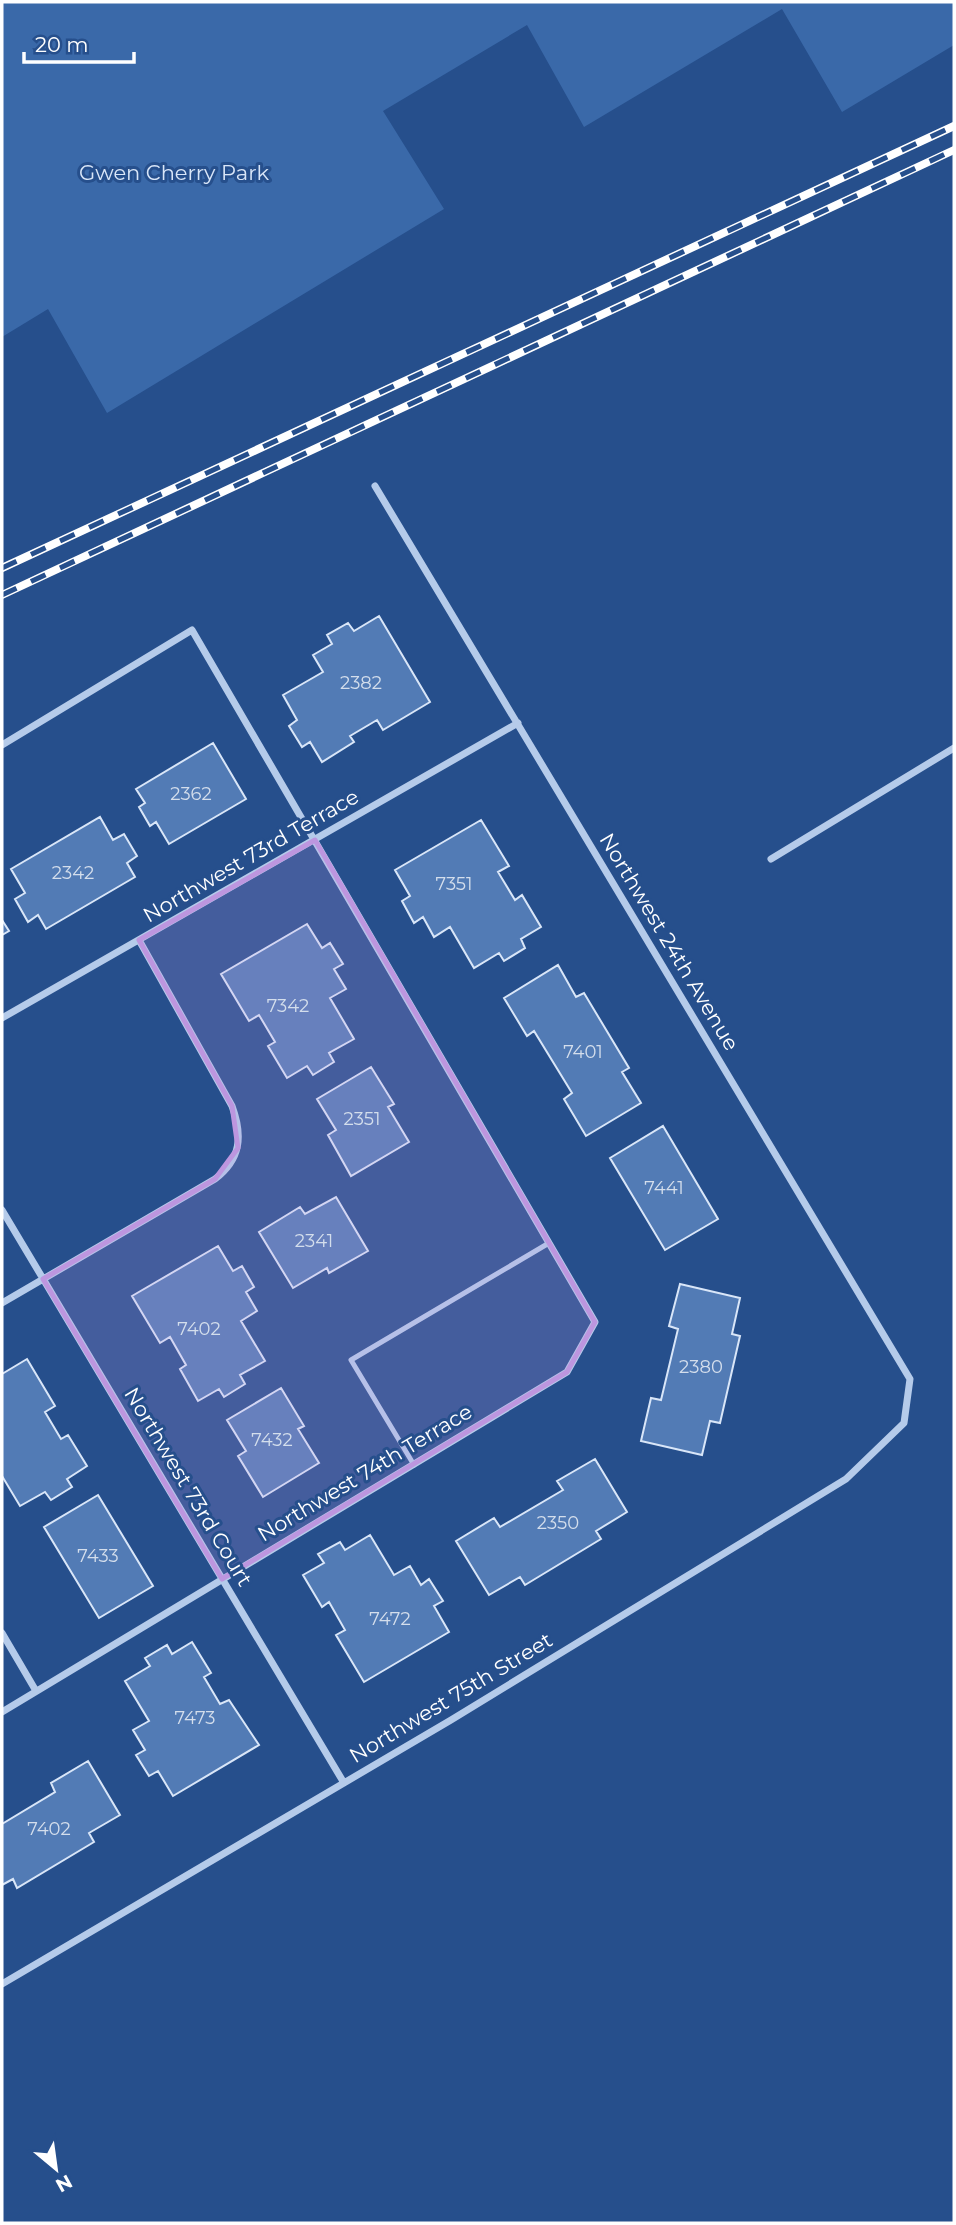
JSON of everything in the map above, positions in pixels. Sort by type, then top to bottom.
[{"type":"street","name":"Northwest 24th Avenue","points":[[375,485],[910,1380],[904,1423]]},
{"type":"street","points":[[2,745],[192,630],[549,1243]]},
{"type":"street","name":"Northwest 73rd Terrace","points":[[2,1018],[518,723]]},
{"type":"street","points":[[771,859],[954,748]]},
{"type":"street","points":[[2,1303],[215,1179],[225,1172],[238,1148],[238,1122],[233,1106],[139,940]]},
{"type":"street","name":"Northwest 73rd Court","points":[[2,1210],[344,1783]]},
{"type":"street","name":"Northwest 74th Terrace","points":[[2,1712],[567,1372],[595,1322],[549,1243]]},
{"type":"street","name":"Northwest 75th Street","points":[[2,1984],[344,1783],[846,1479],[904,1423]]},
{"type":"street","points":[[2,1633],[36,1691]]},
{"type":"lane","points":[[414,1465],[351,1360],[549,1243]]},
{"type":"highlighted area","points":[[315,840],[595,1322],[567,1372],[222,1579],[43,1279],[215,1179],[238,1148],[232,1106],[139,940]]},
{"type":"green space","name":"Gwen Cherry Park","points":[[2,2],[954,2],[954,45],[842,112],[782,9],[584,127],[527,25],[383,111],[444,209],[107,413],[48,309],[2,337]]},
{"type":"building","points":[[379,616],[430,702],[383,730],[377,720],[350,736],[354,742],[322,762],[310,742],[302,747],[289,726],[297,720],[283,695],[323,672],[313,655],[332,644],[327,635],[348,623],[354,631]]},
{"type":"building","points":[[213,743],[246,799],[169,844],[156,822],[150,826],[139,807],[145,803],[136,789]]},
{"type":"building","points":[[100,817],[113,840],[124,834],[137,856],[127,863],[135,877],[46,929],[38,915],[28,922],[15,899],[25,893],[11,869]]},
{"type":"building","points":[[481,820],[509,866],[498,872],[515,900],[522,895],[541,927],[521,939],[525,948],[504,961],[499,953],[474,968],[450,927],[434,937],[423,917],[414,923],[402,901],[410,896],[395,870]]},
{"type":"building","points":[[2,920],[9,931],[2,935]]},
{"type":"building","points":[[307,924],[322,948],[330,943],[343,964],[334,969],[346,989],[330,998],[354,1039],[329,1053],[334,1062],[313,1075],[307,1066],[287,1078],[268,1046],[275,1042],[259,1015],[249,1021],[221,974]]},
{"type":"building","points":[[558,965],[576,997],[584,993],[629,1068],[622,1072],[641,1103],[586,1136],[564,1099],[572,1093],[534,1031],[527,1036],[504,998]]},
{"type":"building","points":[[371,1067],[394,1104],[388,1107],[409,1142],[351,1176],[328,1135],[336,1130],[317,1099]]},
{"type":"building","points":[[663,1126],[718,1219],[665,1250],[610,1158]]},
{"type":"building","points":[[336,1197],[368,1251],[329,1273],[327,1268],[293,1288],[259,1232],[300,1207],[305,1214]]},
{"type":"building","points":[[218,1246],[233,1271],[242,1266],[254,1287],[246,1292],[257,1311],[241,1321],[265,1361],[240,1375],[245,1384],[224,1397],[219,1389],[198,1401],[180,1369],[186,1365],[170,1337],[160,1343],[132,1296]]},
{"type":"building","points":[[680,1284],[740,1298],[732,1334],[740,1336],[720,1423],[710,1421],[702,1455],[641,1441],[651,1398],[661,1400],[678,1329],[669,1326]]},
{"type":"building","points":[[27,1359],[55,1406],[45,1412],[61,1439],[68,1435],[87,1466],[67,1479],[72,1487],[51,1500],[45,1492],[20,1506],[2,1476],[2,1374]]},
{"type":"building","points":[[281,1388],[304,1426],[298,1429],[319,1463],[263,1497],[238,1456],[246,1451],[227,1420]]},
{"type":"building","points":[[595,1459],[627,1512],[596,1531],[601,1539],[525,1585],[520,1577],[489,1595],[456,1541],[494,1518],[500,1527],[563,1490],[557,1481]]},
{"type":"building","points":[[98,1495],[153,1586],[99,1618],[44,1527]]},
{"type":"building","points":[[370,1535],[394,1575],[410,1566],[421,1585],[429,1579],[443,1601],[434,1606],[449,1632],[364,1682],[336,1635],[345,1630],[329,1602],[322,1607],[303,1575],[324,1563],[318,1554],[340,1542],[345,1550]]},
{"type":"building","points":[[192,1642],[211,1673],[204,1677],[220,1704],[229,1700],[259,1745],[173,1796],[158,1771],[149,1776],[136,1755],[145,1750],[133,1730],[149,1721],[125,1681],[150,1666],[145,1658],[167,1645],[172,1654]]},
{"type":"building","points":[[88,1761],[120,1815],[89,1833],[94,1842],[17,1888],[13,1879],[2,1885],[2,1824],[55,1792],[51,1783]]},
{"type":"railway","points":[[2,568],[954,126]]},
{"type":"railway","points":[[2,595],[954,150]]}]
